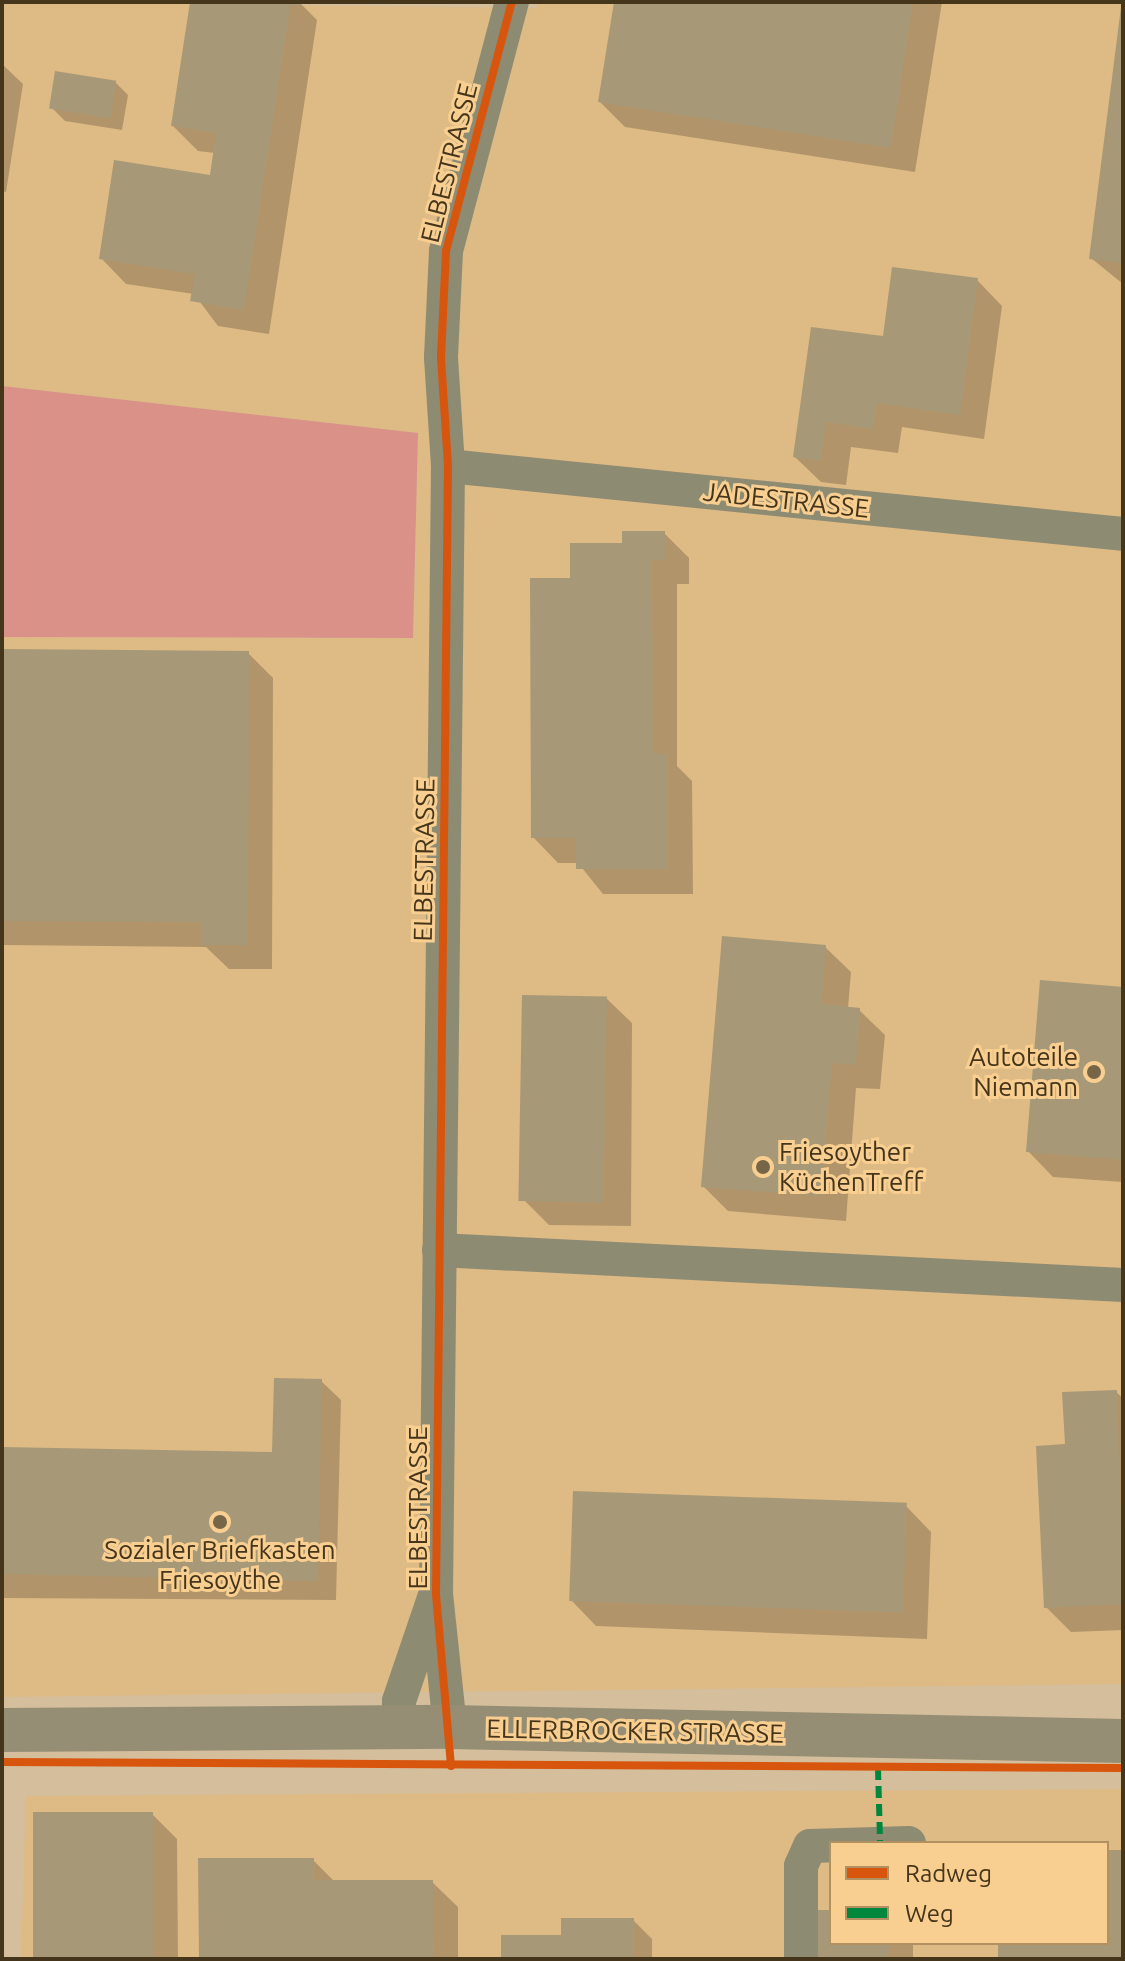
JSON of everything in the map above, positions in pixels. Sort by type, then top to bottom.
[{"type":"main road","name":"ELLERBROCKER STRASSE","points":[[2,1730],[450,1727],[1123,1741]]},
{"type":"street","name":"ELBESTRASSE","points":[[450,1727],[436,1594],[448,466],[446,251],[512,2]]},
{"type":"street","name":"JADESTRASSE","points":[[448,466],[1123,534]]},
{"type":"street","points":[[439,1250],[1123,1285]]},
{"type":"street","name":"ELBESTRASSE","points":[[399,1727],[399,1701],[436,1594]]},
{"type":"street","points":[[801,1959],[801,1866],[810,1846],[829,1845]]},
{"type":"shaded area","points":[[2,2],[537,8],[539,2],[1123,2],[1123,1684],[2,1697],[2,637],[413,638],[418,433],[2,386]]},
{"type":"shaded area","points":[[2,386],[418,433],[413,638],[2,637]]},
{"type":"shaded area","points":[[1123,1789],[1123,1959],[21,1959],[26,1796]]},
{"type":"building","points":[[190,2],[291,2],[244,310],[190,301],[195,274],[99,259],[114,160],[210,175],[216,133],[171,126]]},
{"type":"building","points":[[614,2],[913,2],[891,148],[598,102]]},
{"type":"building","points":[[1123,7],[1123,263],[1089,259]]},
{"type":"building","points":[[55,71],[116,81],[110,118],[49,109]]},
{"type":"building","points":[[892,267],[978,278],[960,415],[877,403],[873,429],[826,422],[821,461],[793,457],[811,327],[883,336]]},
{"type":"building","points":[[622,531],[665,531],[665,560],[652,560],[653,753],[668,754],[668,869],[576,869],[576,838],[531,838],[530,578],[570,578],[570,543],[622,543]]},
{"type":"building","points":[[2,649],[249,651],[248,945],[201,945],[201,922],[2,921]]},
{"type":"building","points":[[722,936],[826,945],[822,1004],[860,1008],[856,1065],[832,1063],[821,1196],[701,1187]]},
{"type":"building","points":[[1040,980],[1123,987],[1123,1160],[1026,1152]]},
{"type":"building","points":[[522,995],[607,996],[603,1202],[518,1201]]},
{"type":"building","points":[[274,1378],[322,1379],[318,1581],[2,1574],[2,1447],[272,1452]]},
{"type":"building","points":[[1117,1390],[1123,1604],[1044,1608],[1036,1446],[1065,1444],[1062,1392]]},
{"type":"building","points":[[573,1491],[907,1503],[903,1613],[569,1601]]},
{"type":"building","points":[[33,1812],[153,1812],[153,1959],[33,1959]]},
{"type":"building","points":[[1109,1850],[1123,1850],[1123,1959],[998,1959],[998,1945],[1109,1945]]},
{"type":"building","points":[[198,1858],[314,1858],[314,1880],[433,1880],[434,1959],[199,1959]]},
{"type":"building","points":[[803,1910],[829,1910],[829,1945],[889,1945],[888,1959],[802,1959]]},
{"type":"building","points":[[561,1918],[634,1918],[634,1959],[501,1959],[501,1935],[561,1935]]},
{"type":"marked path","points":[[878,1768],[880,1841]]},
{"type":"cycle path","points":[[451,1766],[436,1594],[448,466],[441,357],[446,251],[512,2]]},
{"type":"cycle path","points":[[2,1762],[1123,1768]]},
{"type":"place","name":"Autoteile Niemann","points":[[1094,1072]]},
{"type":"place","name":"Friesoyther KüchenTreff","points":[[763,1167]]},
{"type":"place","name":"Sozialer Briefkasten Friesoythe","points":[[220,1522]]}]
